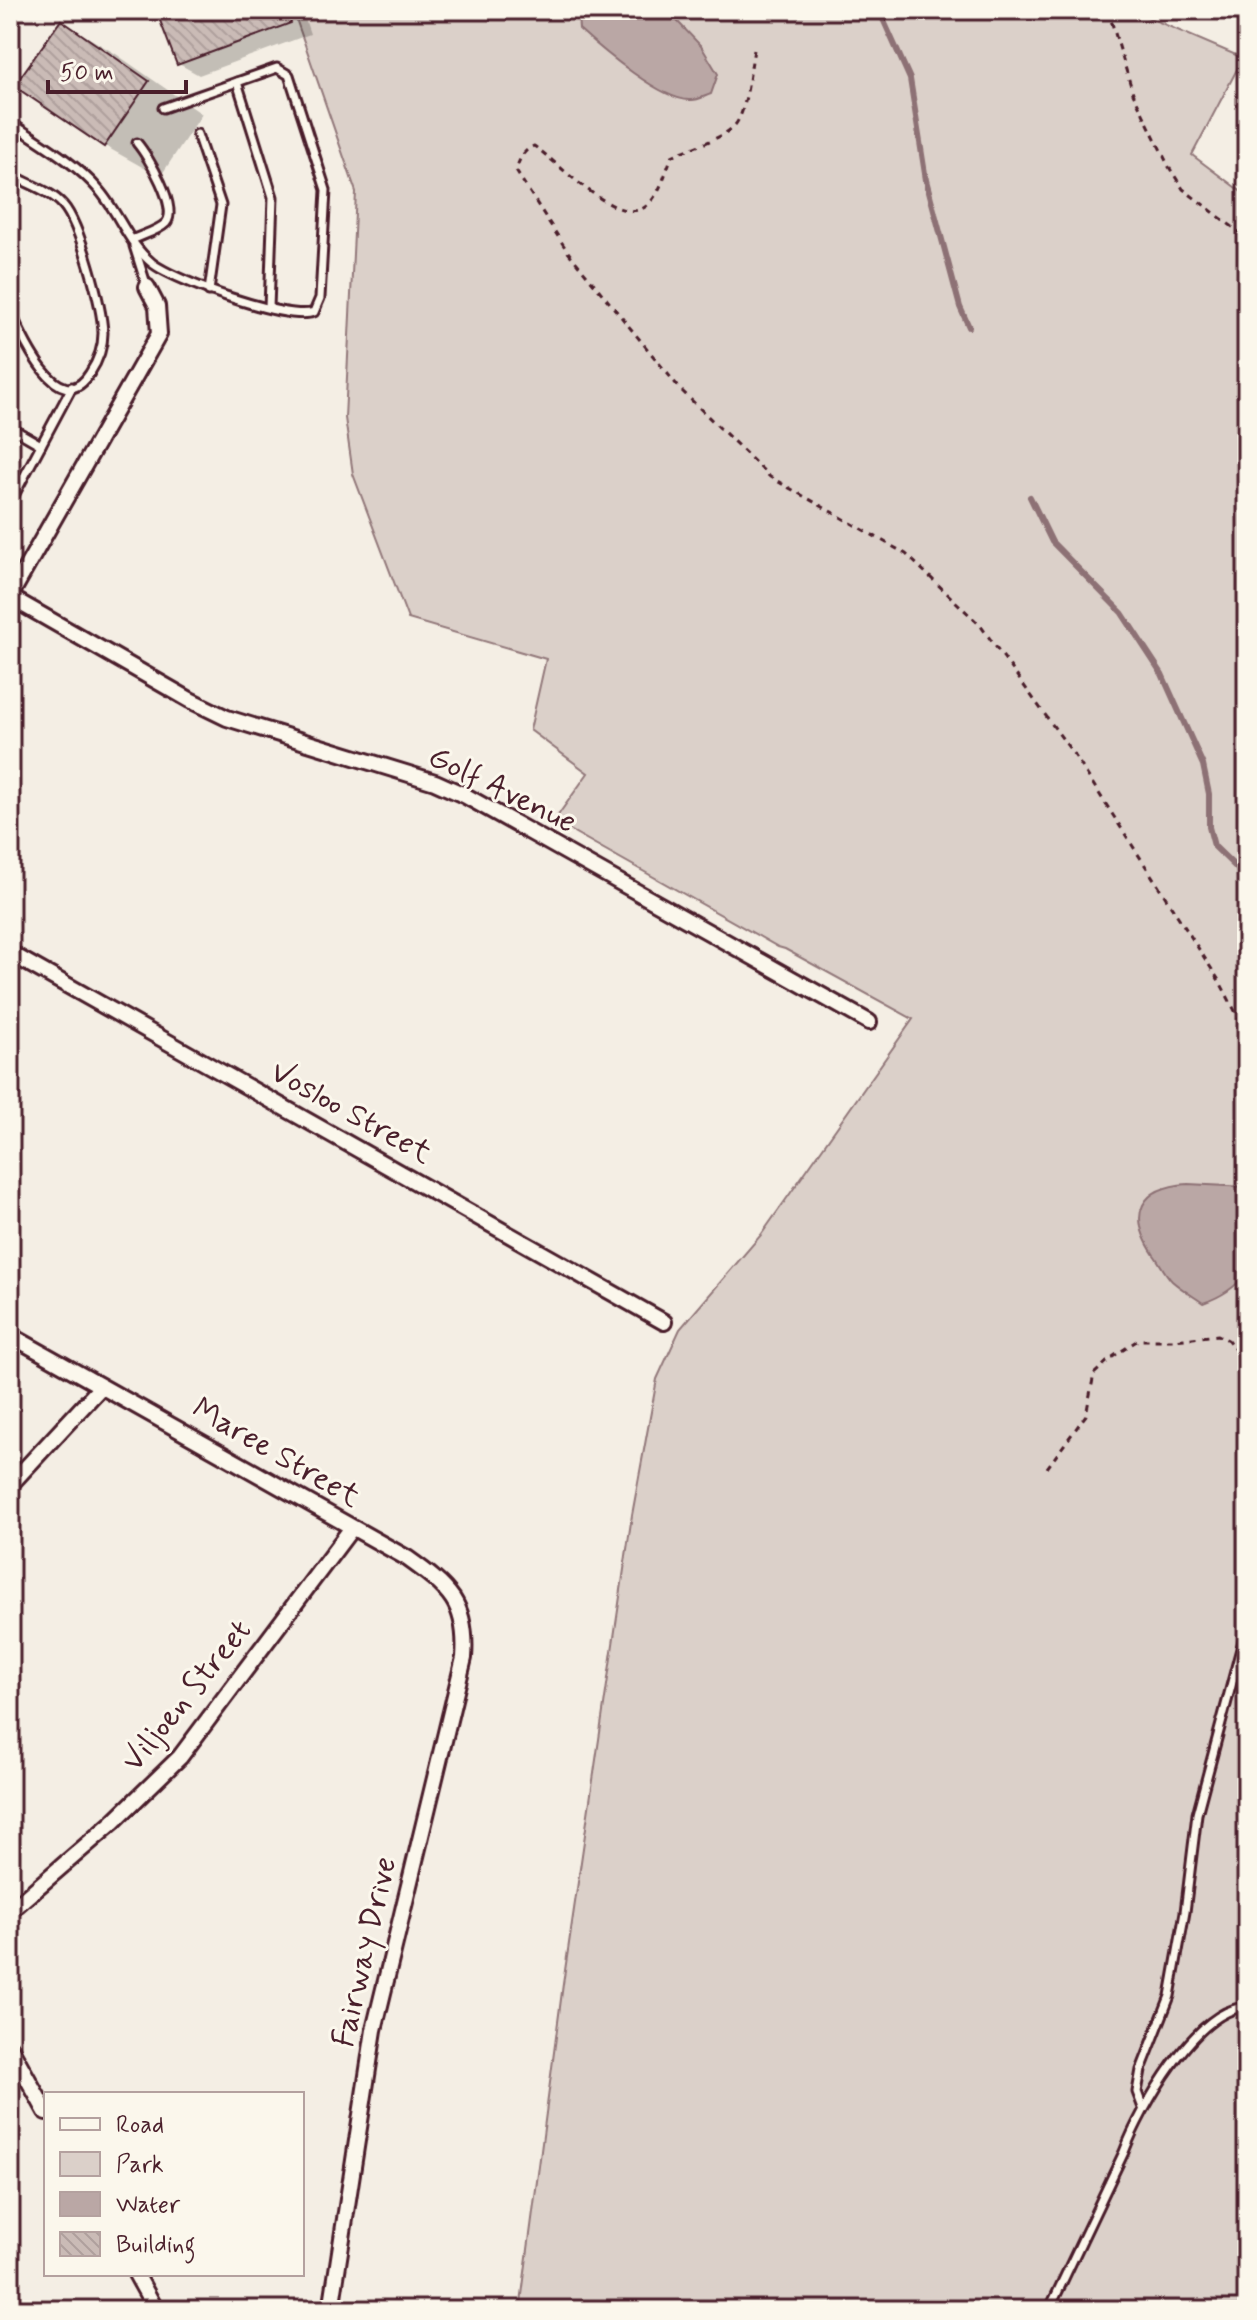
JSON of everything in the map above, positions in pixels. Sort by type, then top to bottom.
[{"type":"street","points":[[10,597],[155,342],[160,322],[157,306],[147,287]]},
{"type":"street","name":"Golf Avenue","points":[[10,597],[227,718],[435,782],[464,795],[869,1022]]},
{"type":"street","name":"Vosloo Street","points":[[10,953],[664,1322]]},
{"type":"street","name":"Maree Street","points":[[10,1335],[407,1558],[442,1586],[455,1601],[463,1617],[464,1658]]},
{"type":"street","points":[[10,1485],[101,1387]]},
{"type":"street","name":"Viljoen Street","points":[[10,1911],[122,1814],[180,1757],[351,1529]]},
{"type":"street","name":"Fairway Drive","points":[[331,2310],[374,2030],[464,1658]]},
{"type":"street","points":[[10,2047],[44,2108]]},
{"type":"street","points":[[137,2276],[156,2310]]},
{"type":"lane","points":[[10,122],[96,185],[132,240],[152,263],[209,291],[308,315],[317,308],[320,298],[326,190],[289,75],[277,68],[163,108]]},
{"type":"lane","points":[[237,82],[273,197],[269,308]]},
{"type":"lane","points":[[197,134],[221,205],[209,291]]},
{"type":"lane","points":[[132,240],[164,225],[169,217],[168,202],[151,163],[137,143]]},
{"type":"lane","points":[[10,174],[61,203],[76,224],[103,334],[99,359],[84,382],[72,387],[56,384],[41,370],[10,310]]},
{"type":"lane","points":[[132,240],[147,287]]},
{"type":"lane","points":[[10,503],[72,387]]},
{"type":"lane","points":[[10,427],[41,445]]},
{"type":"lane","points":[[1143,2108],[1137,2092],[1141,2070],[1156,2037],[1175,1975],[1197,1814],[1243,1641],[1247,1636]]},
{"type":"lane","points":[[1049,2310],[1143,2108],[1157,2085],[1192,2042],[1228,2012],[1247,2007]]},
{"type":"path","points":[[1108,10],[1133,93],[1169,167],[1183,189],[1247,238]]},
{"type":"path","points":[[754,50],[736,124],[672,156],[654,197],[644,208],[624,211],[610,204],[582,186],[551,157],[534,146],[529,147],[518,162],[516,171],[568,252],[692,401],[770,477],[906,554],[980,625],[1075,756],[1220,982],[1247,1034]]},
{"type":"path","points":[[1047,1468],[1086,1415],[1094,1374],[1138,1340],[1218,1335],[1228,1340],[1237,1352],[1241,1368],[1247,1372]]},
{"type":"green space","points":[[293,10],[1141,10],[1140,14],[1243,58],[1192,155],[1247,196],[1247,2310],[520,2310],[563,1984],[632,1515],[657,1379],[680,1329],[761,1235],[913,1019],[554,821],[588,773],[530,730],[546,659],[408,619],[353,474],[345,418],[356,192]]},
{"type":"water","points":[[582,10],[674,10],[678,22],[701,46],[718,74],[711,94],[694,100],[680,99],[649,84],[579,29],[578,15]]},
{"type":"water","points":[[1172,1186],[1247,1187],[1247,1273],[1227,1291],[1203,1303],[1169,1278],[1141,1227],[1140,1215],[1149,1197]]},
{"type":"building","points":[[156,10],[286,10],[291,23],[177,65]]},
{"type":"building","points":[[61,20],[149,81],[104,147],[14,86]]},
{"type":"waterway","points":[[879,10],[910,79],[926,180],[960,307],[969,327]]},
{"type":"waterway","points":[[1030,497],[1052,542],[1122,613],[1162,674],[1203,765],[1214,846],[1247,878]]}]
